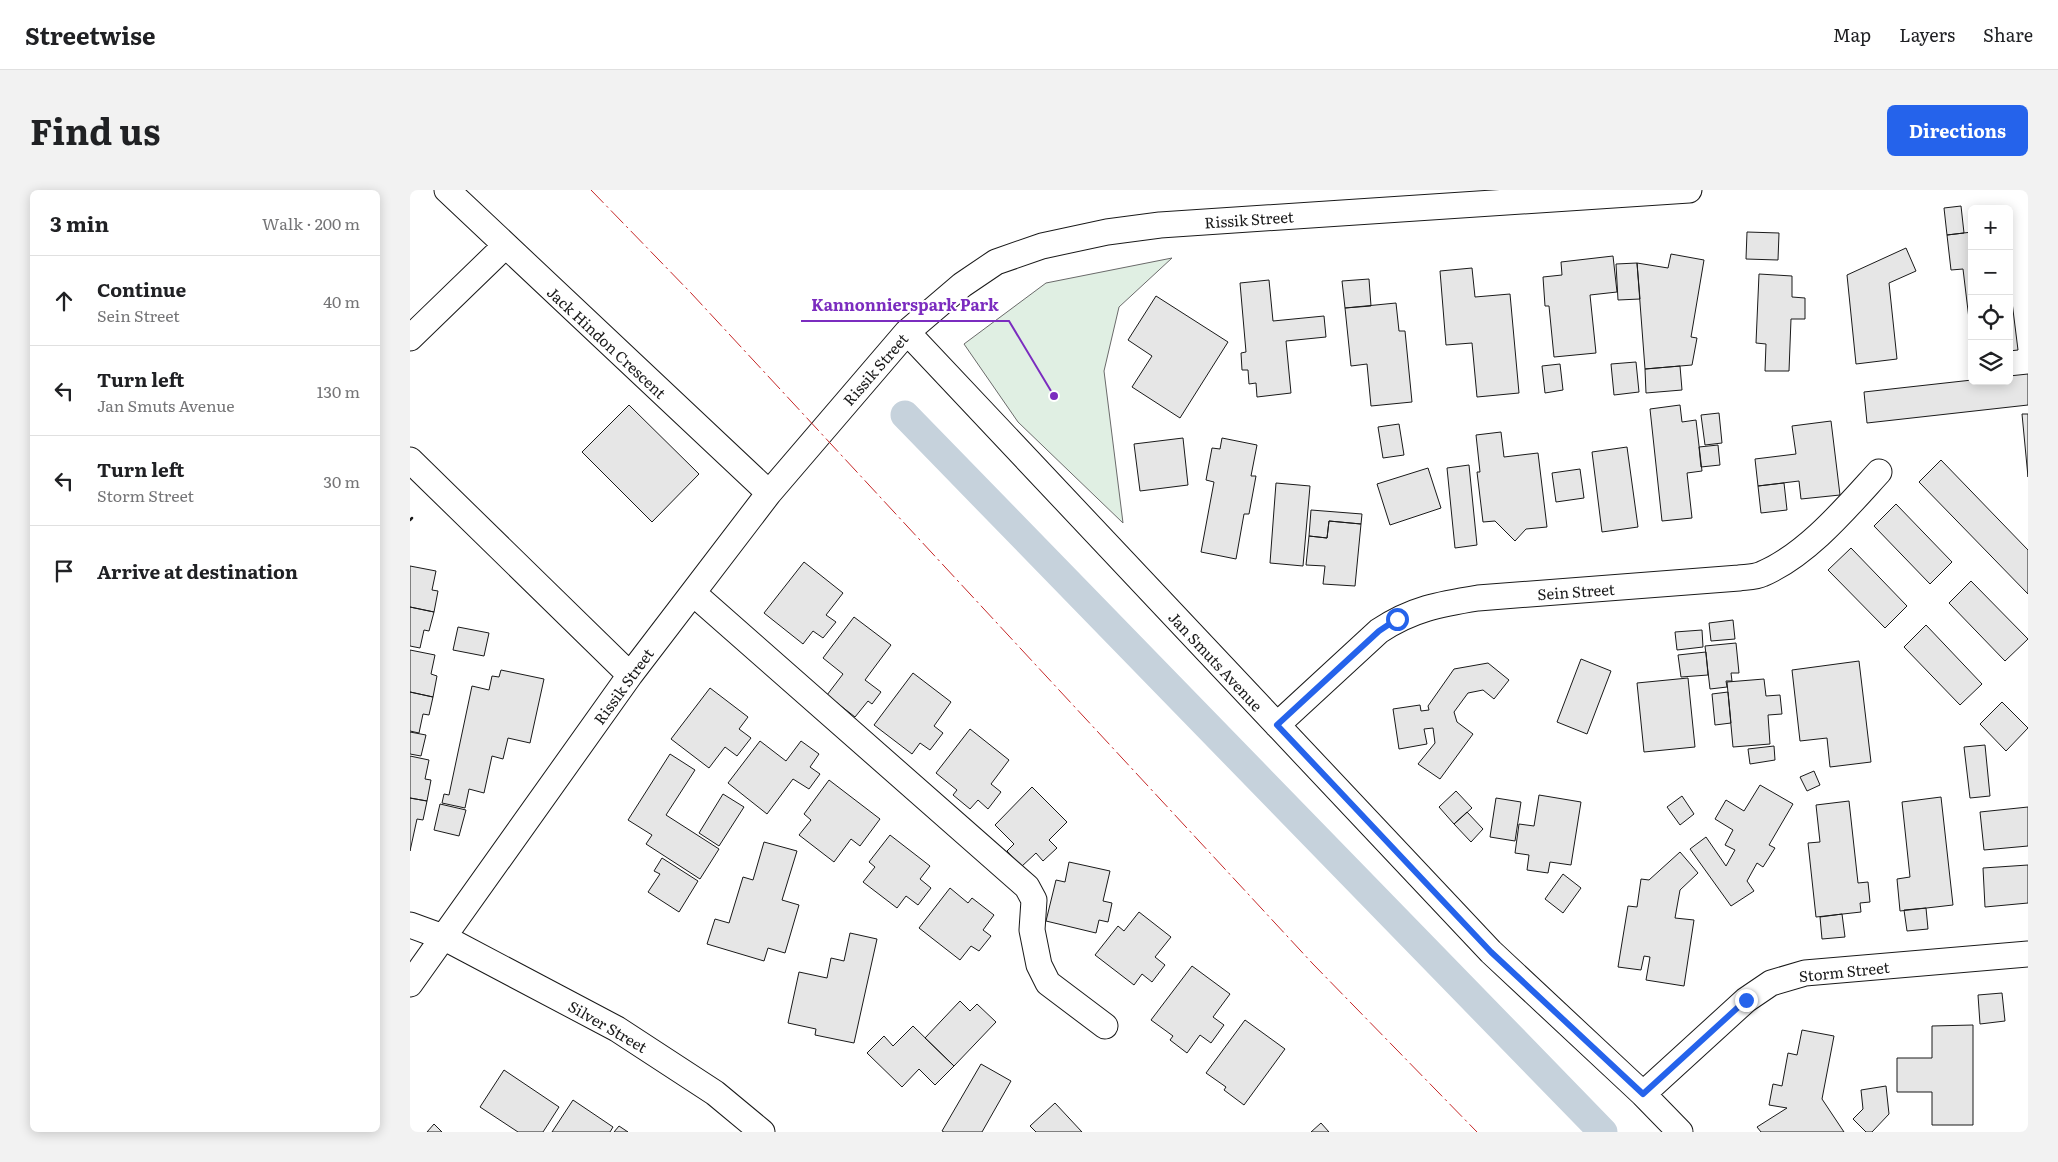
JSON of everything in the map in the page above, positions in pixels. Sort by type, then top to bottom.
[{"type":"street","name":"Jack Hindon Crescent","points":[[447,190],[768,493]]},
{"type":"street","name":"Rissik Street","points":[[410,984],[630,675],[768,493],[907,332],[962,285],[996,262],[1042,246],[1107,232],[1160,225],[1689,190]]},
{"type":"street","points":[[410,338],[505,246]]},
{"type":"street","name":"Jan Smuts Avenue","points":[[907,332],[1491,952],[1643,1094],[1680,1132]]},
{"type":"street","points":[[410,460],[630,675]]},
{"type":"street","name":"Sein Street","points":[[1277,725],[1379,631],[1397,619],[1415,611],[1436,604],[1478,598],[1761,575],[1785,561],[1811,542],[1879,472]]},
{"type":"street","points":[[693,592],[1027,887],[1034,900],[1032,930],[1039,965],[1048,983],[1105,1026]]},
{"type":"street","name":"Silver Street","points":[[410,925],[443,938],[617,1029],[715,1093],[762,1132]]},
{"type":"street","name":"Storm Street","points":[[1643,1094],[1746,1000],[1771,983],[1805,973],[2028,954]]},
{"type":"green space","points":[[1172,258],[1119,307],[1104,371],[1123,523],[1018,422],[964,344],[1046,283]]},
{"type":"building","points":[[1961,206],[1964,233],[1947,235],[1944,208]]},
{"type":"building","points":[[1747,232],[1779,233],[1778,260],[1746,259]]},
{"type":"building","points":[[1968,232],[1968,311],[1963,269],[1951,270],[1947,235]]},
{"type":"building","points":[[1906,248],[1916,271],[1889,283],[1897,359],[1856,364],[1847,275]]},
{"type":"building","points":[[1671,254],[1704,260],[1691,337],[1697,338],[1692,365],[1645,369],[1637,263],[1668,268]]},
{"type":"building","points":[[1613,256],[1617,292],[1590,295],[1596,353],[1554,357],[1549,306],[1545,306],[1543,277],[1562,275],[1561,262]]},
{"type":"building","points":[[1637,263],[1640,299],[1618,300],[1616,264]]},
{"type":"building","points":[[1472,268],[1475,297],[1510,294],[1519,393],[1477,397],[1472,343],[1446,345],[1440,271]]},
{"type":"building","points":[[1759,274],[1792,276],[1792,297],[1805,298],[1805,319],[1791,319],[1789,371],[1765,371],[1766,344],[1756,343]]},
{"type":"building","points":[[1369,279],[1371,306],[1345,308],[1342,281]]},
{"type":"building","points":[[1269,280],[1273,321],[1324,316],[1326,337],[1286,341],[1291,393],[1257,397],[1256,383],[1249,384],[1248,370],[1242,370],[1241,353],[1246,352],[1240,283]]},
{"type":"building","points":[[1156,296],[1228,342],[1180,418],[1132,387],[1152,356],[1128,340]]},
{"type":"building","points":[[1396,303],[1399,331],[1405,331],[1412,402],[1371,406],[1367,364],[1351,366],[1345,308]]},
{"type":"building","points":[[2013,310],[2018,350],[2013,351]]},
{"type":"building","points":[[1636,362],[1639,392],[1614,395],[1611,364]]},
{"type":"building","points":[[1560,364],[1563,390],[1545,393],[1542,366]]},
{"type":"building","points":[[1680,366],[1682,390],[1646,393],[1645,369]]},
{"type":"building","points":[[2028,374],[2028,405],[1867,423],[1864,392],[1968,380],[1968,385],[2013,385],[2013,376]]},
{"type":"building","points":[[629,405],[699,474],[652,522],[582,452]]},
{"type":"building","points":[[1680,405],[1682,422],[1696,420],[1702,471],[1687,473],[1692,518],[1662,521],[1650,409]]},
{"type":"building","points":[[1719,413],[1722,443],[1705,445],[1701,415]]},
{"type":"building","points":[[2022,414],[2028,414],[2028,477]]},
{"type":"building","points":[[1831,421],[1840,495],[1801,499],[1799,481],[1758,486],[1755,459],[1796,454],[1792,426]]},
{"type":"building","points":[[1399,424],[1404,455],[1383,458],[1378,427]]},
{"type":"building","points":[[1501,432],[1504,457],[1538,453],[1547,527],[1526,529],[1515,541],[1495,521],[1483,522],[1477,472],[1480,472],[1476,435]]},
{"type":"building","points":[[1183,438],[1188,485],[1140,491],[1134,444]]},
{"type":"building","points":[[1222,438],[1257,445],[1251,476],[1256,476],[1249,514],[1244,514],[1236,559],[1201,552],[1214,482],[1206,480],[1212,448],[1220,449]]},
{"type":"building","points":[[1718,445],[1720,465],[1701,467],[1699,447]]},
{"type":"building","points":[[1627,447],[1638,527],[1602,532],[1592,452]]},
{"type":"building","points":[[1941,460],[2028,550],[2028,594],[1919,482]]},
{"type":"building","points":[[1469,465],[1477,545],[1455,548],[1447,468]]},
{"type":"building","points":[[1428,468],[1441,508],[1390,525],[1377,484]]},
{"type":"building","points":[[1580,469],[1584,498],[1556,502],[1552,473]]},
{"type":"building","points":[[1276,483],[1310,486],[1303,566],[1270,563]]},
{"type":"building","points":[[1784,483],[1787,510],[1761,513],[1758,486]]},
{"type":"building","points":[[1896,504],[1952,562],[1930,584],[1874,526]]},
{"type":"building","points":[[1311,510],[1362,514],[1361,524],[1329,521],[1327,538],[1309,536]]},
{"type":"building","points":[[1329,521],[1361,524],[1355,586],[1323,584],[1325,566],[1306,565],[1309,536],[1327,538]]},
{"type":"building","points":[[1851,548],[1907,606],[1885,628],[1828,570]]},
{"type":"building","points":[[804,562],[843,593],[826,615],[836,622],[823,638],[813,631],[803,644],[764,613]]},
{"type":"building","points":[[410,566],[436,571],[432,590],[438,591],[434,612],[410,607]]},
{"type":"building","points":[[1971,581],[2028,639],[2005,661],[1949,603]]},
{"type":"building","points":[[410,607],[434,612],[429,631],[424,630],[420,648],[410,646]]},
{"type":"building","points":[[854,617],[891,645],[865,680],[881,692],[872,704],[868,701],[855,717],[827,695],[843,674],[823,658]]},
{"type":"building","points":[[1733,620],[1735,639],[1711,641],[1709,623]]},
{"type":"building","points":[[1926,625],[1982,684],[1960,705],[1904,647]]},
{"type":"building","points":[[458,627],[489,633],[484,656],[453,650]]},
{"type":"building","points":[[1702,630],[1703,647],[1677,650],[1675,632]]},
{"type":"building","points":[[1736,643],[1739,673],[1731,673],[1732,681],[1726,681],[1727,687],[1710,689],[1705,646]]},
{"type":"building","points":[[410,650],[435,655],[431,674],[437,676],[433,697],[410,692]]},
{"type":"building","points":[[1706,652],[1708,675],[1681,677],[1678,655]]},
{"type":"building","points":[[1581,659],[1611,671],[1587,734],[1557,722]]},
{"type":"building","points":[[1859,661],[1871,762],[1830,767],[1827,738],[1800,741],[1792,670]]},
{"type":"building","points":[[1488,663],[1509,680],[1494,699],[1483,690],[1468,693],[1454,712],[1457,722],[1473,734],[1440,779],[1418,764],[1435,743],[1433,728],[1424,729],[1427,744],[1399,749],[1393,709],[1420,705],[1421,711],[1429,710],[1428,706],[1454,669]]},
{"type":"building","points":[[501,670],[544,679],[530,743],[508,738],[503,759],[492,756],[484,793],[469,789],[465,808],[442,803],[444,794],[449,795],[472,686],[489,690],[492,676],[499,677]]},
{"type":"building","points":[[913,673],[951,702],[934,726],[943,733],[930,750],[920,743],[912,754],[874,725]]},
{"type":"building","points":[[1688,678],[1695,747],[1644,752],[1637,683]]},
{"type":"building","points":[[1764,679],[1766,696],[1780,695],[1782,714],[1768,715],[1770,744],[1733,747],[1727,682]]},
{"type":"building","points":[[710,688],[748,717],[739,729],[751,738],[737,756],[725,747],[709,768],[671,739]]},
{"type":"building","points":[[410,692],[433,697],[429,715],[423,714],[419,733],[410,731]]},
{"type":"building","points":[[1728,692],[1731,723],[1715,725],[1712,694]]},
{"type":"building","points":[[2002,702],[2028,728],[2006,751],[1980,724]]},
{"type":"building","points":[[970,729],[1009,760],[991,784],[1001,792],[988,809],[978,800],[970,809],[953,795],[957,790],[936,773]]},
{"type":"building","points":[[410,732],[426,735],[421,756],[410,754]]},
{"type":"building","points":[[760,741],[786,761],[801,741],[819,754],[810,767],[820,774],[809,789],[793,779],[767,814],[728,783]]},
{"type":"building","points":[[1985,745],[1990,796],[1970,798],[1964,747]]},
{"type":"building","points":[[1774,746],[1775,760],[1750,764],[1748,749]]},
{"type":"building","points":[[670,754],[695,770],[666,815],[719,849],[700,879],[646,844],[652,835],[628,820]]},
{"type":"building","points":[[410,756],[429,760],[425,779],[431,780],[427,801],[410,798]]},
{"type":"building","points":[[1814,771],[1820,785],[1807,791],[1800,777]]},
{"type":"building","points":[[829,780],[880,819],[860,846],[851,839],[834,862],[799,835],[811,820],[804,814]]},
{"type":"building","points":[[1760,785],[1793,804],[1769,845],[1775,848],[1763,867],[1757,863],[1747,881],[1754,891],[1731,906],[1690,849],[1706,837],[1726,866],[1735,850],[1725,845],[1733,830],[1715,819],[1726,800],[1744,811]]},
{"type":"building","points":[[1032,787],[1067,822],[1049,840],[1057,848],[1043,861],[1036,853],[1021,867],[1007,851],[1014,844],[995,825]]},
{"type":"building","points":[[1456,791],[1472,808],[1454,824],[1439,807]]},
{"type":"building","points":[[723,794],[744,807],[719,846],[699,833]]},
{"type":"building","points":[[1539,795],[1581,802],[1571,865],[1550,862],[1548,873],[1527,870],[1529,855],[1515,853],[1519,824],[1534,826]]},
{"type":"building","points":[[1682,796],[1694,814],[1680,825],[1667,807]]},
{"type":"building","points":[[1941,797],[1953,905],[1900,911],[1897,879],[1910,877],[1902,802]]},
{"type":"building","points":[[410,798],[427,801],[423,820],[417,819],[410,851]]},
{"type":"building","points":[[1496,798],[1521,802],[1515,841],[1490,837]]},
{"type":"building","points":[[1849,801],[1858,883],[1868,882],[1870,902],[1860,903],[1861,912],[1816,917],[1808,843],[1820,842],[1816,805]]},
{"type":"building","points":[[440,804],[466,810],[459,836],[434,830]]},
{"type":"building","points":[[2028,807],[2028,846],[1984,850],[1980,812]]},
{"type":"building","points":[[1467,812],[1483,829],[1471,842],[1454,824]]},
{"type":"building","points":[[890,835],[930,866],[920,879],[931,888],[918,905],[906,896],[897,908],[863,882],[875,867],[869,862]]},
{"type":"building","points":[[764,842],[797,851],[782,900],[799,905],[785,953],[768,948],[764,961],[707,944],[715,919],[729,923],[743,877],[753,880]]},
{"type":"building","points":[[1680,852],[1698,873],[1680,890],[1675,918],[1694,920],[1684,986],[1646,980],[1650,957],[1644,956],[1641,970],[1618,967],[1628,906],[1637,907],[1641,879],[1649,880]]},
{"type":"building","points":[[662,858],[698,881],[679,912],[648,892],[660,874],[654,871]]},
{"type":"building","points":[[1069,862],[1110,871],[1103,901],[1112,903],[1108,922],[1099,920],[1096,933],[1046,921],[1056,880],[1065,882]]},
{"type":"building","points":[[2028,865],[2028,903],[1985,907],[1983,868]]},
{"type":"building","points":[[1563,874],[1581,888],[1563,913],[1545,899]]},
{"type":"building","points":[[950,888],[968,903],[972,898],[994,915],[983,930],[991,936],[979,951],[971,946],[960,960],[919,928]]},
{"type":"building","points":[[1926,908],[1928,929],[1907,931],[1904,910]]},
{"type":"building","points":[[1139,912],[1171,937],[1155,957],[1165,965],[1152,982],[1142,974],[1134,985],[1095,955],[1118,926],[1124,931]]},
{"type":"building","points":[[1842,914],[1845,937],[1822,939],[1820,917]]},
{"type":"building","points":[[850,933],[877,939],[854,1043],[815,1035],[816,1029],[788,1023],[799,972],[827,978],[831,958],[844,961]]},
{"type":"building","points":[[1192,966],[1230,994],[1213,1017],[1224,1025],[1211,1043],[1200,1035],[1187,1053],[1170,1040],[1173,1036],[1151,1020]]},
{"type":"building","points":[[2002,993],[2005,1021],[1980,1024],[1978,995]]},
{"type":"building","points":[[960,1001],[970,1011],[977,1004],[996,1022],[954,1066],[925,1038]]},
{"type":"building","points":[[1245,1020],[1285,1049],[1244,1105],[1224,1090],[1226,1087],[1206,1073]]},
{"type":"building","points":[[1973,1025],[1973,1125],[1932,1125],[1932,1092],[1897,1092],[1897,1058],[1932,1058],[1932,1026]]},
{"type":"building","points":[[913,1026],[954,1066],[935,1085],[919,1069],[902,1087],[867,1053],[884,1036],[893,1046]]},
{"type":"building","points":[[1802,1030],[1834,1036],[1822,1099],[1844,1132],[1761,1132],[1757,1127],[1787,1108],[1769,1105],[1773,1084],[1782,1086],[1788,1053],[1797,1055]]},
{"type":"building","points":[[981,1064],[1011,1081],[982,1132],[942,1131]]},
{"type":"building","points":[[504,1070],[559,1107],[543,1132],[518,1132],[480,1107]]},
{"type":"building","points":[[1886,1086],[1889,1114],[1872,1132],[1866,1132],[1853,1119],[1863,1109],[1861,1090]]},
{"type":"building","points":[[573,1100],[613,1127],[610,1132],[552,1132]]},
{"type":"building","points":[[1055,1103],[1082,1132],[1036,1132],[1030,1126]]},
{"type":"building","points":[[1321,1123],[1329,1132],[1311,1132]]},
{"type":"building","points":[[434,1124],[442,1132],[427,1132]]},
{"type":"building","points":[[619,1126],[628,1132],[614,1132]]},
{"type":"waterway","points":[[905,415],[1603,1132]]},
{"type":"power","points":[[591,190],[691,293],[1313,964],[1477,1132]]},
{"type":"place","name":"Kannonnierspark Park","points":[[1054,396]]},
{"type":"route","points":[[1397,619],[1379,631],[1277,725],[1491,952],[1643,1094],[1746,1000]]}]
